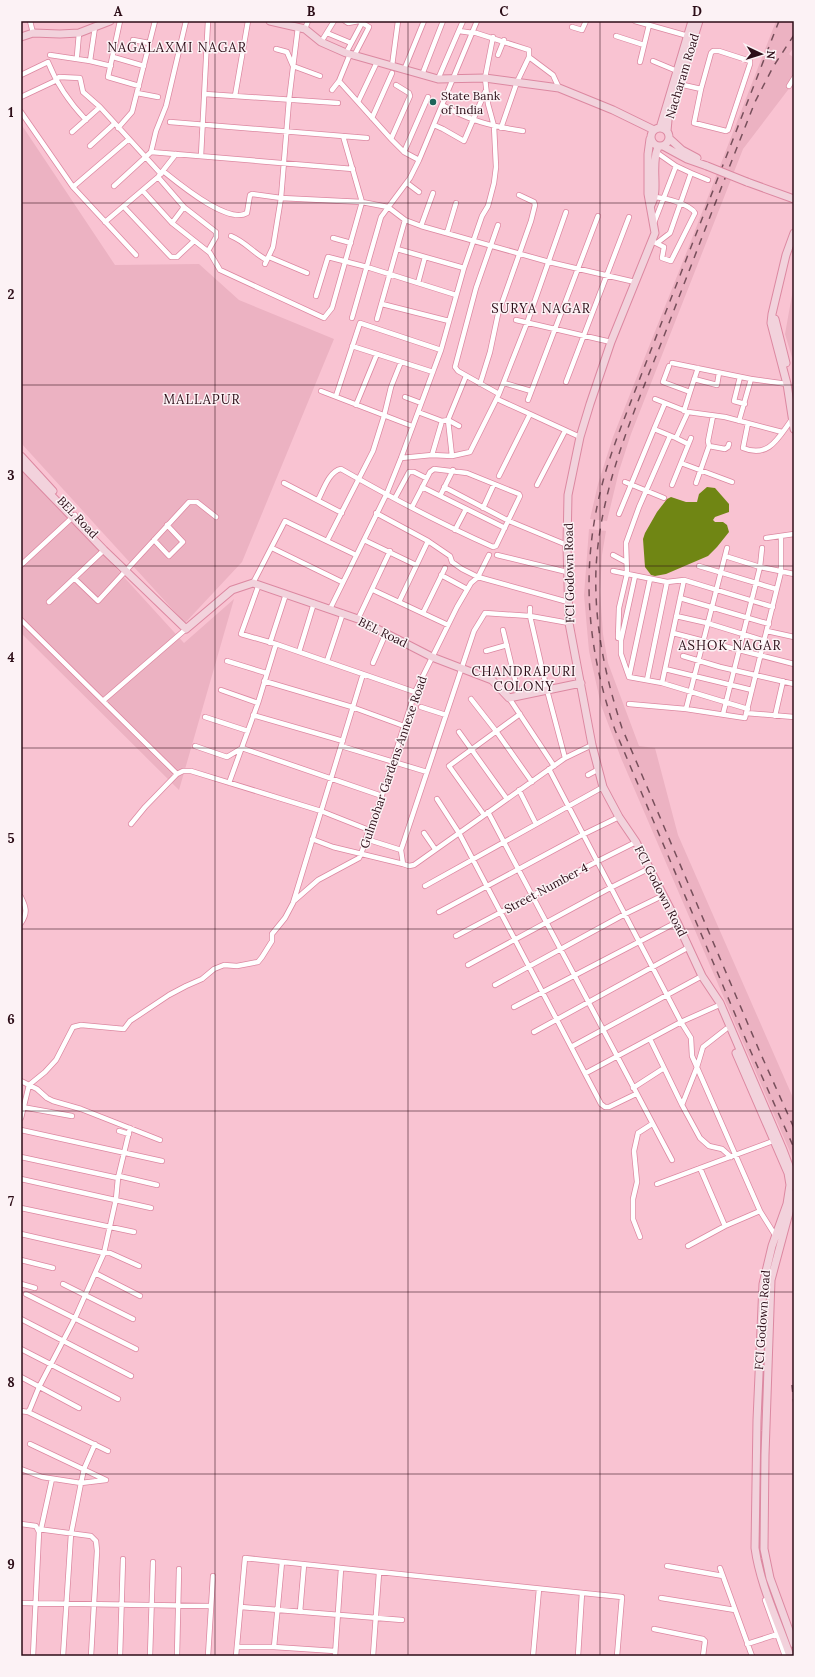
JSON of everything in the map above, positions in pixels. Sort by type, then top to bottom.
[{"type":"street","points":[[30,21],[34,32]]},
{"type":"street","points":[[21,37],[34,32],[60,34],[79,33],[110,21]]},
{"type":"street","points":[[120,21],[108,78],[139,86]]},
{"type":"street","points":[[118,128],[132,112],[154,21]]},
{"type":"street","points":[[114,186],[151,152],[156,131],[166,106],[186,21]]},
{"type":"street","points":[[201,156],[208,21]]},
{"type":"street","points":[[235,96],[248,21]]},
{"type":"street","points":[[270,21],[302,28],[321,42],[350,54],[377,62],[392,70],[404,70],[438,79],[485,78],[559,88],[660,130],[682,150],[708,165]]},
{"type":"street","points":[[267,260],[274,242],[281,198],[293,66],[302,28],[308,21]]},
{"type":"street","points":[[321,42],[334,21]]},
{"type":"street","points":[[332,90],[339,81],[350,54],[369,28],[369,26],[360,22],[348,23],[345,21]]},
{"type":"street","points":[[372,118],[392,70],[398,21]]},
{"type":"street","points":[[404,70],[424,21]]},
{"type":"street","points":[[422,75],[443,21]]},
{"type":"street","points":[[438,79],[463,21]]},
{"type":"street","points":[[352,318],[381,217],[406,183],[419,160],[477,21]]},
{"type":"street","points":[[572,27],[582,30],[586,21]]},
{"type":"street","points":[[635,21],[688,36]]},
{"type":"street","name":"Nacharam Road","points":[[677,84],[677,71],[692,21]]},
{"type":"street","name":"Nacharam Road","points":[[650,139],[660,130],[698,21]]},
{"type":"street","points":[[350,54],[351,43],[360,22]]},
{"type":"street","points":[[640,62],[649,26]]},
{"type":"street","points":[[90,61],[95,27]]},
{"type":"street","points":[[459,31],[473,32],[528,48],[529,57],[517,82],[501,128]]},
{"type":"street","points":[[77,56],[79,33]]},
{"type":"street","points":[[327,33],[351,43]]},
{"type":"street","points":[[616,36],[644,45]]},
{"type":"street","points":[[330,608],[387,493],[401,458],[441,350],[448,321],[473,240],[482,216],[488,206],[496,167],[494,126],[488,104],[485,78],[493,37]]},
{"type":"street","points":[[133,40],[149,43]]},
{"type":"street","points":[[498,54],[504,40]]},
{"type":"street","points":[[276,49],[287,52],[293,66],[320,76]]},
{"type":"street","points":[[719,51],[750,61],[737,104],[726,131],[694,123],[701,89],[712,52],[719,51]]},
{"type":"street","points":[[50,55],[111,66]]},
{"type":"street","points":[[529,57],[553,75],[559,88]]},
{"type":"street","points":[[113,58],[144,66]]},
{"type":"street","points":[[653,61],[677,71]]},
{"type":"street","points":[[21,75],[48,62],[55,81],[69,102],[86,120]]},
{"type":"street","points":[[358,102],[377,62]]},
{"type":"street","points":[[21,97],[55,81],[59,77],[80,78],[83,92],[100,108],[161,174],[184,207],[216,232],[216,237],[208,251]]},
{"type":"street","points":[[789,86],[794,78]]},
{"type":"street","points":[[339,81],[404,152],[419,160]]},
{"type":"street","points":[[677,84],[701,89]]},
{"type":"street","points":[[391,139],[410,96],[409,93],[396,85]]},
{"type":"street","points":[[434,125],[443,128],[464,141],[486,90]]},
{"type":"street","points":[[137,93],[158,97]]},
{"type":"street","points":[[205,94],[338,103]]},
{"type":"street","points":[[404,152],[428,97]]},
{"type":"street","points":[[442,105],[472,120],[501,128],[523,131]]},
{"type":"street","points":[[72,132],[100,108]]},
{"type":"street","points":[[21,112],[73,187],[136,256]]},
{"type":"street","points":[[170,122],[366,138]]},
{"type":"street","points":[[90,146],[114,124]]},
{"type":"street","points":[[143,191],[172,223],[208,251],[220,270],[324,318],[332,308],[362,202],[343,136]]},
{"type":"street","points":[[73,187],[129,139]]},
{"type":"street","points":[[650,139],[654,145],[676,166],[708,180]]},
{"type":"street","name":"FCI Godown Road","points":[[650,139],[647,167],[648,194],[654,223],[655,242],[635,282],[612,342],[580,437],[568,495],[568,623],[592,745],[603,787],[619,817],[636,842],[650,868],[702,976],[724,1012],[764,1111],[773,1141],[788,1173],[790,1185],[786,1204],[775,1234],[762,1284],[757,1420],[755,1548],[759,1568],[779,1633],[790,1656]]},
{"type":"street","points":[[651,205],[654,197],[654,162],[659,149],[668,143],[670,139]]},
{"type":"street","points":[[659,149],[708,165],[794,197]]},
{"type":"street","points":[[151,152],[353,169]]},
{"type":"street","points":[[105,222],[161,174],[176,154]]},
{"type":"street","points":[[654,223],[676,166]]},
{"type":"street","points":[[654,197],[664,198],[680,203],[693,210],[695,213],[672,261],[662,258],[664,247],[655,242],[670,233],[680,203],[691,172]]},
{"type":"street","points":[[161,174],[211,206],[232,214],[244,215],[247,213],[250,195],[252,194],[281,198],[362,202],[388,207],[405,220],[421,226],[548,262],[635,282]]},
{"type":"street","points":[[406,183],[419,192]]},
{"type":"street","points":[[421,226],[433,193]]},
{"type":"street","points":[[480,384],[490,352],[498,314],[531,221],[535,205],[534,202],[519,195]]},
{"type":"street","points":[[447,233],[456,203]]},
{"type":"street","points":[[124,207],[171,257],[177,257],[194,241]]},
{"type":"street","points":[[172,223],[184,207]]},
{"type":"street","points":[[401,458],[432,455],[452,456],[470,452],[504,383],[566,212]]},
{"type":"street","points":[[528,400],[598,216]]},
{"type":"street","points":[[566,382],[629,217]]},
{"type":"street","points":[[377,319],[405,220]]},
{"type":"street","points":[[498,225],[476,288],[456,367],[458,371],[499,394]]},
{"type":"street","points":[[794,233],[786,255],[772,314],[772,331],[787,384],[794,429]]},
{"type":"street","points":[[231,236],[241,240],[259,256],[267,260],[307,273]]},
{"type":"street","points":[[333,238],[351,243]]},
{"type":"street","points":[[794,245],[776,310],[775,321],[792,384],[794,399]]},
{"type":"street","points":[[397,250],[464,268]]},
{"type":"street","points":[[316,296],[328,257],[367,267],[456,295]]},
{"type":"street","points":[[418,284],[425,257]]},
{"type":"street","points":[[382,304],[448,321]]},
{"type":"street","points":[[516,320],[612,342]]},
{"type":"street","points":[[336,396],[360,323],[441,350]]},
{"type":"street","points":[[352,346],[433,372]]},
{"type":"street","points":[[356,405],[377,354]]},
{"type":"street","points":[[327,541],[359,480],[372,451],[384,416],[391,387],[401,362]]},
{"type":"street","points":[[690,392],[663,382],[670,364],[787,384]]},
{"type":"street","points":[[676,438],[686,412],[690,392],[698,368]]},
{"type":"street","points":[[694,379],[717,384],[720,373]]},
{"type":"street","points":[[432,455],[445,421],[466,376]]},
{"type":"street","points":[[740,377],[734,401],[745,404]]},
{"type":"street","points":[[739,421],[751,379]]},
{"type":"street","points":[[504,383],[531,391]]},
{"type":"street","points":[[322,391],[412,426]]},
{"type":"street","points":[[405,397],[421,403]]},
{"type":"street","points":[[497,399],[580,437]]},
{"type":"street","points":[[655,399],[686,412],[739,421],[782,432]]},
{"type":"street","points":[[619,514],[665,403]]},
{"type":"street","points":[[418,412],[459,426]]},
{"type":"street","points":[[500,476],[530,414]]},
{"type":"street","points":[[696,483],[709,446],[708,441],[713,416]]},
{"type":"street","points":[[748,423],[743,448],[750,451],[762,451],[773,445],[793,418]]},
{"type":"street","points":[[445,421],[452,456]]},
{"type":"street","points":[[654,429],[688,444]]},
{"type":"street","points":[[537,485],[565,431]]},
{"type":"street","points":[[618,638],[619,608],[628,574],[626,562],[628,551],[626,544],[646,490],[670,436]]},
{"type":"street","points":[[672,484],[691,438]]},
{"type":"street","points":[[709,446],[725,449],[729,444]]},
{"type":"street","name":"BEL Road","points":[[21,456],[104,550],[127,570]]},
{"type":"street","points":[[681,463],[732,482]]},
{"type":"street","name":"BEL Road","points":[[21,464],[187,628]]},
{"type":"street","points":[[318,500],[331,476],[338,469],[341,469],[359,480],[387,493],[395,498],[455,530],[492,547],[496,546],[520,496],[519,494],[466,473],[453,470],[434,469],[426,478],[412,507]]},
{"type":"street","points":[[440,496],[453,470]]},
{"type":"street","points":[[395,498],[409,472],[414,472],[426,478]]},
{"type":"street","points":[[625,482],[664,498]]},
{"type":"street","points":[[284,483],[342,513]]},
{"type":"street","points":[[483,508],[494,484]]},
{"type":"street","points":[[422,487],[505,528]]},
{"type":"street","points":[[444,487],[509,521],[567,545]]},
{"type":"street","points":[[74,578],[98,601],[189,502],[198,502],[216,517]]},
{"type":"street","points":[[455,530],[466,509]]},
{"type":"street","points":[[376,513],[428,540],[450,556],[452,562],[478,577],[568,602]]},
{"type":"street","points":[[21,565],[74,516]]},
{"type":"street","points":[[356,555],[285,521],[256,583],[241,634],[276,644],[415,692]]},
{"type":"street","points":[[154,540],[169,556],[183,542],[168,525]]},
{"type":"street","points":[[766,538],[794,534]]},
{"type":"street","points":[[629,704],[686,709],[745,718],[781,572],[781,537]]},
{"type":"street","points":[[364,540],[390,551],[416,565]]},
{"type":"street","points":[[399,602],[428,540]]},
{"type":"street","points":[[272,548],[342,582]]},
{"type":"street","points":[[686,709],[727,548]]},
{"type":"street","points":[[723,714],[750,600],[760,567],[762,548]]},
{"type":"street","points":[[49,602],[104,550]]},
{"type":"street","points":[[358,619],[373,590],[390,551]]},
{"type":"street","name":"Gulmohar Gardens Annexe Road","points":[[293,903],[318,880],[359,858],[362,853],[415,692],[467,589],[478,577],[489,555]]},
{"type":"street","points":[[497,555],[567,572]]},
{"type":"street","points":[[613,555],[626,562]]},
{"type":"street","points":[[725,556],[760,567],[794,574]]},
{"type":"street","points":[[699,566],[776,590]]},
{"type":"street","points":[[423,612],[445,568]]},
{"type":"street","points":[[613,571],[667,582],[684,580],[772,607]]},
{"type":"street","points":[[441,575],[467,589]]},
{"type":"street","points":[[629,677],[621,654],[621,640],[635,576]]},
{"type":"street","points":[[629,677],[650,579]]},
{"type":"street","points":[[662,683],[684,580]]},
{"type":"street","points":[[646,680],[667,582]]},
{"type":"street","points":[[104,700],[232,590],[256,583]]},
{"type":"street","name":"BEL Road","points":[[256,583],[358,619],[432,657],[492,680],[509,698]]},
{"type":"street","points":[[373,590],[423,612],[448,625]]},
{"type":"street","points":[[270,643],[286,594]]},
{"type":"street","points":[[680,598],[769,624]]},
{"type":"street","points":[[299,652],[314,603]]},
{"type":"street","points":[[530,608],[530,616],[547,690],[565,758]]},
{"type":"street","points":[[327,661],[343,613]]},
{"type":"street","points":[[403,864],[401,850],[474,631],[485,613],[530,616],[568,623]]},
{"type":"street","points":[[676,616],[707,623],[765,641]]},
{"type":"street","points":[[21,620],[104,700],[177,774]]},
{"type":"street","points":[[503,630],[519,696]]},
{"type":"street","points":[[767,631],[794,637]]},
{"type":"street","points":[[373,663],[386,633]]},
{"type":"street","points":[[673,633],[794,664]]},
{"type":"street","points":[[229,783],[258,703],[276,644]]},
{"type":"street","points":[[486,651],[507,644]]},
{"type":"street","points":[[683,656],[794,684]]},
{"type":"street","points":[[227,661],[266,673]]},
{"type":"street","points":[[665,669],[752,690]]},
{"type":"street","points":[[21,1118],[22,1107],[29,1085],[45,1072],[56,1060],[73,1027],[89,1026],[124,1029],[130,1021],[169,995],[202,979],[214,968],[224,965],[237,966],[258,962],[262,958],[272,941],[272,934],[285,918],[293,903],[363,674]]},
{"type":"street","points":[[629,677],[662,683],[691,691],[747,711],[794,718]]},
{"type":"street","points":[[264,681],[352,707],[404,726]]},
{"type":"street","points":[[775,716],[783,681]]},
{"type":"street","points":[[554,766],[509,698],[581,683]]},
{"type":"street","points":[[221,690],[258,703]]},
{"type":"street","points":[[471,699],[532,782]]},
{"type":"street","points":[[421,707],[446,715]]},
{"type":"street","points":[[520,714],[471,749],[450,765],[449,768],[486,814],[504,842],[672,1160]]},
{"type":"street","points":[[253,715],[427,772]]},
{"type":"street","points":[[205,717],[248,731]]},
{"type":"street","points":[[459,732],[507,799]]},
{"type":"street","points":[[312,838],[333,847],[362,853],[409,866],[414,865],[565,758],[592,745]]},
{"type":"street","points":[[195,746],[237,760]]},
{"type":"street","points":[[227,757],[242,748],[382,796]]},
{"type":"street","points":[[549,769],[596,862],[691,1038],[692,1056],[733,1156],[760,1211],[775,1234]]},
{"type":"street","points":[[588,775],[599,770]]},
{"type":"street","points":[[131,824],[145,807],[177,774],[183,771],[191,771],[321,811],[369,830]]},
{"type":"street","points":[[425,886],[603,787]]},
{"type":"street","points":[[519,790],[536,824]]},
{"type":"street","points":[[437,800],[459,833],[601,1104],[605,1107],[615,1105],[636,1094]]},
{"type":"street","points":[[439,912],[582,835],[619,817]]},
{"type":"street","points":[[424,833],[435,849]]},
{"type":"street","points":[[366,839],[401,850]]},
{"type":"street","name":"Street Number 4","points":[[456,936],[636,842]]},
{"type":"street","points":[[468,965],[514,939],[650,868]]},
{"type":"street","points":[[495,985],[625,914],[664,895]]},
{"type":"street","points":[[21,897],[26,908],[26,916],[21,923]]},
{"type":"street","points":[[514,1007],[677,922]]},
{"type":"street","points":[[534,1032],[689,947]]},
{"type":"street","points":[[571,1047],[702,976]]},
{"type":"street","name":"FCI Godown Road","points":[[715,997],[726,1029],[794,1179]]},
{"type":"street","points":[[586,1073],[681,1022],[717,1006]]},
{"type":"street","points":[[682,1105],[697,1067],[703,1046],[726,1029]]},
{"type":"street","points":[[650,1039],[682,1105],[703,1142],[709,1146],[726,1151],[733,1156]]},
{"type":"street","points":[[633,1088],[664,1068]]},
{"type":"street","points":[[21,1081],[37,1089],[47,1098],[160,1140]]},
{"type":"street","points":[[22,1107],[72,1116]]},
{"type":"street","points":[[640,1236],[633,1219],[633,1199],[637,1182],[634,1151],[638,1133],[652,1124]]},
{"type":"street","points":[[28,1412],[39,1387],[75,1318],[104,1253],[130,1128]]},
{"type":"street","points":[[21,1130],[162,1160]]},
{"type":"street","points":[[119,1131],[129,1134]]},
{"type":"street","points":[[657,1184],[773,1141]]},
{"type":"street","points":[[21,1157],[157,1185]]},
{"type":"street","points":[[700,1168],[725,1226]]},
{"type":"street","points":[[21,1179],[151,1208]]},
{"type":"street","name":"FCI Godown Road","points":[[794,1194],[771,1280],[766,1420],[764,1549],[770,1578],[794,1644]]},
{"type":"street","points":[[21,1208],[134,1232]]},
{"type":"street","points":[[688,1246],[725,1226],[760,1211]]},
{"type":"street","points":[[21,1234],[104,1253],[110,1253],[138,1266]]},
{"type":"street","points":[[21,1260],[53,1268]]},
{"type":"street","points":[[95,1273],[140,1296]]},
{"type":"street","points":[[21,1284],[36,1288]]},
{"type":"street","points":[[63,1284],[133,1319]]},
{"type":"street","points":[[26,1294],[136,1349]]},
{"type":"street","points":[[21,1319],[131,1376]]},
{"type":"street","points":[[21,1349],[118,1399]]},
{"type":"street","points":[[21,1377],[79,1408]]},
{"type":"street","points":[[21,1411],[28,1412],[108,1451]]},
{"type":"street","points":[[757,1420],[766,1420]]},
{"type":"street","points":[[21,1469],[42,1477],[81,1483],[106,1480],[30,1444]]},
{"type":"street","points":[[63,1656],[71,1534],[84,1469],[95,1444]]},
{"type":"street","points":[[33,1656],[39,1537],[52,1479]]},
{"type":"street","points":[[21,1524],[32,1525],[40,1529],[91,1536],[96,1541],[97,1551],[91,1656]]},
{"type":"street","points":[[236,1656],[245,1558],[622,1597],[617,1656]]},
{"type":"street","points":[[120,1656],[123,1559]]},
{"type":"street","points":[[150,1656],[153,1562]]},
{"type":"street","points":[[274,1647],[282,1562]]},
{"type":"street","points":[[300,1612],[304,1565]]},
{"type":"street","points":[[667,1566],[723,1576]]},
{"type":"street","points":[[178,1656],[179,1568]]},
{"type":"street","points":[[720,1568],[752,1656]]},
{"type":"street","points":[[237,1647],[274,1647],[335,1654],[341,1569]]},
{"type":"street","points":[[373,1656],[379,1573]]},
{"type":"street","points":[[208,1656],[212,1576]]},
{"type":"street","points":[[533,1656],[539,1589]]},
{"type":"street","points":[[578,1656],[582,1593]]},
{"type":"street","points":[[661,1598],[735,1610]]},
{"type":"street","points":[[764,1600],[779,1633],[784,1656]]},
{"type":"street","points":[[21,1603],[210,1606]]},
{"type":"street","points":[[241,1607],[402,1620]]},
{"type":"street","points":[[654,1629],[703,1639],[705,1641],[703,1656]]},
{"type":"street","points":[[747,1644],[779,1633]]},
{"type":"shaded area","points":[[776,21],[794,21],[794,47],[789,54],[794,58],[794,82],[743,149],[631,434],[619,471],[607,521],[590,519],[598,484],[613,437]]},
{"type":"shaded area","points":[[21,124],[115,265],[199,264],[239,300],[334,339],[242,562],[185,623],[21,443]]},
{"type":"shaded area","points":[[794,284],[794,364],[785,334]]},
{"type":"shaded area","points":[[21,464],[184,643],[234,599],[179,790],[21,633]]},
{"type":"shaded area","points":[[707,487],[715,488],[729,504],[729,512],[715,517],[713,520],[715,522],[723,522],[727,525],[729,532],[708,556],[666,574],[655,576],[651,575],[645,567],[643,539],[657,512],[667,499],[671,497],[686,502],[697,502],[699,494]]},
{"type":"shaded area","points":[[589,529],[606,531],[602,555],[600,591],[603,634],[608,663],[639,746],[655,748],[678,835],[794,1100],[794,1161],[621,758],[601,705],[589,651],[584,595]]},
{"type":"railway","points":[[779,21],[621,427],[606,470],[595,517],[589,578],[590,609],[598,669],[615,730],[751,1052],[794,1148]]},
{"type":"railway","points":[[794,35],[773,67],[755,102],[630,422],[611,479],[604,509],[596,569],[597,610],[602,650],[610,689],[622,728],[759,1050],[794,1128]]},
{"type":"railway","points":[[792,1385],[794,1405]]},
{"type":"place","name":"State Bank of India","points":[[433,102]]},
{"type":"district","name":"NAGALAXMI NAGAR","points":[[177,47]]},
{"type":"district","name":"SURYA NAGAR","points":[[541,308]]},
{"type":"district","name":"MALLAPUR","points":[[202,399]]},
{"type":"district","name":"ASHOK NAGAR","points":[[730,645]]},
{"type":"district","name":"CHANDRAPURI COLONY","points":[[524,678]]}]
